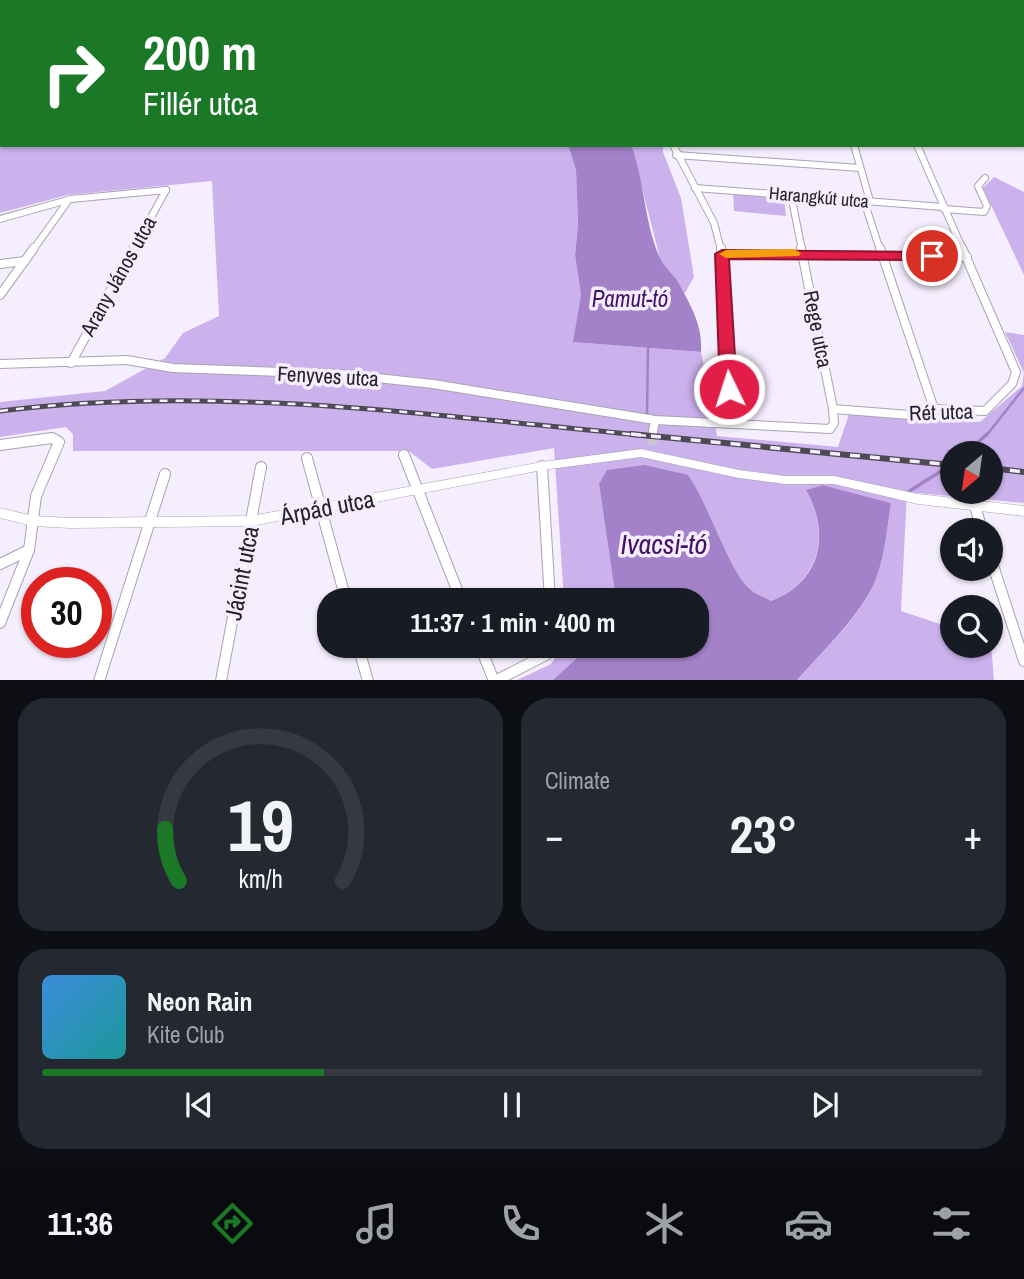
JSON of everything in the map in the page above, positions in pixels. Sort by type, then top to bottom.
[{"type":"street","points":[[674,147],[714,223],[722,254],[728,399],[722,412],[709,423]]},
{"type":"street","points":[[855,147],[881,254],[934,409]]},
{"type":"street","name":"Rét utca","points":[[833,409],[923,416],[934,409],[985,411],[1012,384],[1016,372],[918,147]]},
{"type":"street","points":[[676,155],[860,168]]},
{"type":"street","name":"Harangkút utca","points":[[695,188],[984,212],[987,206],[978,186],[985,178]]},
{"type":"street","name":"Arany János utca","points":[[71,199],[166,190],[71,363]]},
{"type":"street","name":"Rege utca","points":[[791,195],[834,423]]},
{"type":"street","points":[[0,219],[71,199]]},
{"type":"street","points":[[0,295],[71,199]]},
{"type":"street","points":[[722,254],[967,257]]},
{"type":"street","points":[[0,264],[25,261]]},
{"type":"street","name":"Fenyves utca","points":[[0,364],[127,360],[183,369],[340,374],[433,384],[655,420],[815,429],[830,429],[834,423]]},
{"type":"street","points":[[653,432],[655,420]]},
{"type":"street","points":[[0,445],[52,438],[59,442],[36,496],[29,550],[0,623]]},
{"type":"street","name":"Árpád utca","points":[[0,513],[33,521],[251,521],[542,466],[652,450],[739,474],[785,480],[834,480],[903,497],[1024,511]]},
{"type":"street","points":[[404,455],[456,588]]},
{"type":"street","points":[[307,458],[343,588]]},
{"type":"street","points":[[542,466],[549,588]]},
{"type":"street","name":"Jácint utca","points":[[221,680],[261,467]]},
{"type":"street","points":[[99,680],[164,474]]},
{"type":"street","points":[[975,506],[978,518]]},
{"type":"street","points":[[0,564],[29,550]]},
{"type":"street","points":[[998,581],[1024,661]]},
{"type":"street","points":[[0,605],[12,592]]},
{"type":"street","points":[[361,658],[368,680]]},
{"type":"street","points":[[485,658],[495,680]]},
{"type":"street","points":[[497,680],[540,658]]},
{"type":"shaded area","points":[[0,147],[569,147],[576,170],[578,224],[575,255],[581,295],[574,342],[701,352],[717,436],[838,447],[849,414],[980,422],[1022,386],[1024,373],[1024,503],[1003,501],[1003,441],[940,441],[940,495],[907,492],[901,611],[940,624],[940,658],[992,658],[994,680],[797,680],[847,625],[872,588],[882,557],[891,503],[823,485],[806,490],[814,507],[819,540],[810,569],[801,582],[771,601],[753,592],[743,582],[688,475],[599,484],[614,588],[563,588],[554,448],[432,469],[409,451],[73,451],[73,434],[66,427],[0,437],[0,402],[105,391],[165,358],[183,333],[219,316],[212,181],[67,195],[0,213]]},
{"type":"shaded area","points":[[632,147],[663,147],[681,198],[694,277],[683,296],[677,281],[661,262]]},
{"type":"shaded area","points":[[994,177],[1024,192],[1024,275],[983,188]]},
{"type":"shaded area","points":[[733,194],[784,199],[786,216],[734,211]]},
{"type":"shaded area","points":[[1005,332],[1024,335],[1024,373]]},
{"type":"shaded area","points":[[555,658],[577,658],[553,680],[517,680],[551,664]]},
{"type":"water","name":"Pamut-tó","points":[[569,147],[632,147],[655,246],[695,315],[700,332],[701,352],[573,342],[581,295],[575,255],[578,224],[576,170]]},
{"type":"water","name":"Ivacsi-tó","points":[[645,465],[688,475],[743,582],[753,592],[771,601],[788,593],[801,582],[817,555],[818,523],[806,490],[823,485],[891,503],[876,579],[865,601],[847,625],[797,680],[553,680],[577,658],[709,658],[709,588],[614,588],[599,484],[607,470]]},
{"type":"waterway","points":[[647,416],[648,346]]},
{"type":"waterway","points":[[986,436],[1024,388]]},
{"type":"waterway","points":[[980,441],[987,434]]},
{"type":"waterway","points":[[908,492],[940,472]]},
{"type":"tunnel","points":[[652,445],[653,434]]},
{"type":"railway","points":[[0,411],[162,401],[244,402],[406,412],[650,436]]},
{"type":"railway","points":[[631,434],[940,464]]},
{"type":"railway","points":[[1003,470],[1024,472]]},
{"type":"slow traffic","points":[[726,254],[794,253]]},
{"type":"route","points":[[729,389],[722,254],[932,256]]}]
